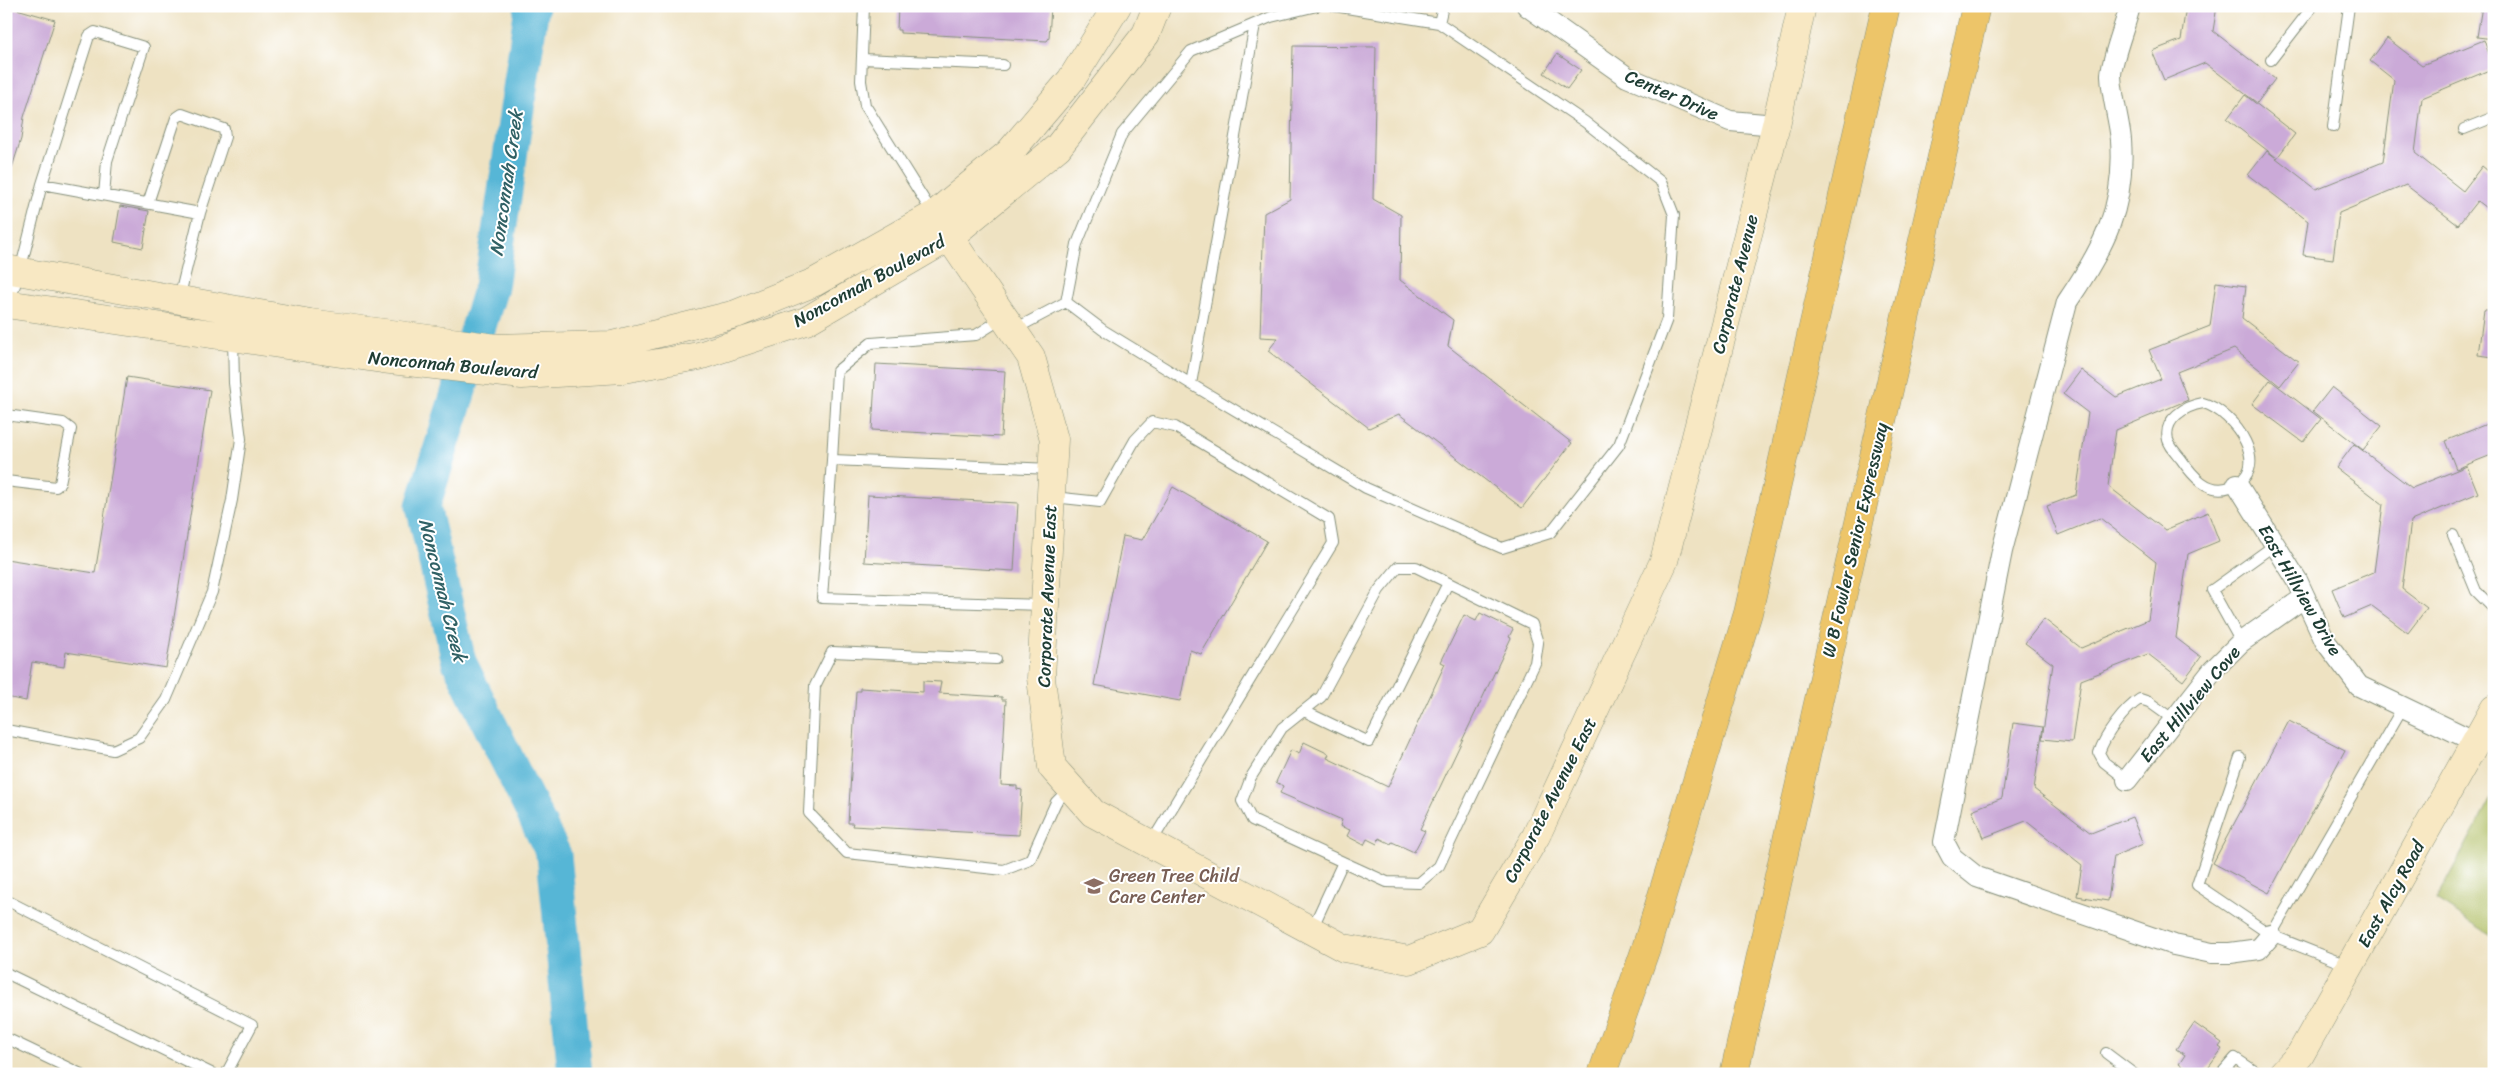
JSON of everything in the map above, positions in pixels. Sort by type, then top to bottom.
[{"type":"highway","points":[[1602,1074],[1646,948],[1748,613],[1886,6]]},
{"type":"highway","name":"W B Fowler Senior Expressway","points":[[1734,1074],[1976,6]]},
{"type":"highway","points":[[1586,1074],[1646,948]]},
{"type":"street","name":"Nonconnah Boulevard","points":[[13,270],[179,299],[308,335],[382,359],[522,375],[612,357],[745,311],[815,282],[934,215],[1009,153],[1071,80],[1117,6]]},
{"type":"street","name":"Nonconnah Boulevard","points":[[612,357],[699,356],[806,321],[948,238],[1058,147],[1146,34],[1157,6]]},
{"type":"street","name":"Center Drive","points":[[1527,6],[1627,77],[1730,121],[1776,125]]},
{"type":"street","name":"Corporate Avenue","points":[[1664,561],[1776,125],[1802,6]]},
{"type":"street","points":[[2130,6],[2111,74],[2121,141],[2120,189],[2109,230],[2088,271],[2066,302],[2002,551],[1944,842],[1952,857],[1978,877],[2174,945],[2212,953],[2230,954],[2259,949],[2271,935]]},
{"type":"street","name":"Corporate Avenue East","points":[[934,215],[1030,357],[1054,439],[1041,678],[1052,767],[1093,813],[1344,948],[1409,960],[1480,931],[1536,836],[1664,561]]},
{"type":"street","name":"Nonconnah Boulevard","points":[[7,305],[233,337],[308,335]]},
{"type":"street","name":"East Hillview Drive","points":[[2237,484],[2276,544],[2305,597],[2325,641],[2359,686],[2476,742]]},
{"type":"street","name":"East Hillview Cove","points":[[2127,780],[2213,670],[2241,642],[2305,597]]},
{"type":"street","name":"East Alcy Road","points":[[2282,1074],[2300,1055],[2494,709]]},
{"type":"lane","points":[[864,6],[861,81],[865,106],[934,215]]},
{"type":"lane","points":[[1066,302],[1077,244],[1122,134],[1191,51],[1270,17],[1317,6]]},
{"type":"lane","points":[[1066,302],[1103,330],[1366,488],[1502,548],[1550,532],[1619,445],[1667,319],[1674,215],[1661,182],[1585,122],[1439,23],[1334,6]]},
{"type":"lane","points":[[1439,23],[1443,6]]},
{"type":"lane","points":[[2271,60],[2313,6]]},
{"type":"lane","points":[[2333,127],[2350,6]]},
{"type":"lane","points":[[1191,384],[1255,24]]},
{"type":"lane","points":[[7,305],[13,270],[89,36],[94,32],[144,47],[107,161],[104,195]]},
{"type":"lane","points":[[862,59],[1003,65]]},
{"type":"lane","points":[[148,203],[176,118],[182,114],[224,129],[225,137],[200,213],[179,299]]},
{"type":"lane","points":[[2464,129],[2494,117]]},
{"type":"lane","points":[[42,184],[200,213]]},
{"type":"lane","points":[[1045,605],[822,598],[837,371],[870,343],[976,335],[1066,302]]},
{"type":"lane","points":[[6,730],[113,750],[139,738],[166,700],[212,592],[232,500],[241,439],[234,383],[233,337]]},
{"type":"lane","points":[[2203,403],[2213,406],[2228,417],[2250,451],[2248,472],[2237,484],[2227,488],[2213,488],[2194,478],[2168,442],[2167,433],[2173,417],[2194,405],[2203,403]]},
{"type":"lane","points":[[6,415],[63,423],[71,429],[60,483],[56,487],[6,481]]},
{"type":"lane","points":[[1051,497],[1100,502],[1135,440],[1152,422],[1175,427],[1329,519],[1332,543],[1150,844]]},
{"type":"lane","points":[[832,460],[1053,469]]},
{"type":"lane","points":[[2453,534],[2476,590],[2494,609]]},
{"type":"lane","points":[[2241,642],[2212,590],[2276,544]]},
{"type":"lane","points":[[1398,567],[1416,567],[1448,583],[1532,624],[1538,643],[1535,663],[1439,866],[1419,883],[1387,882],[1252,820],[1242,801],[1251,777],[1282,728],[1321,697],[1379,590],[1398,567]]},
{"type":"lane","points":[[1304,711],[1369,742],[1448,583]]},
{"type":"lane","points":[[996,659],[832,652],[816,686],[809,813],[847,853],[1004,870],[1030,860],[1056,802],[1070,788]]},
{"type":"lane","points":[[2127,780],[2104,762],[2099,753],[2102,744],[2132,704],[2140,699],[2149,702],[2174,720]]},
{"type":"lane","points":[[2271,935],[2403,707]]},
{"type":"lane","points":[[2240,757],[2196,885],[2271,935],[2350,966]]},
{"type":"lane","points":[[1311,930],[1343,862]]},
{"type":"lane","points":[[6,900],[252,1025],[226,1074]]},
{"type":"lane","points":[[6,973],[213,1074]]},
{"type":"lane","points":[[6,1038],[81,1074]]},
{"type":"lane","points":[[2106,1053],[2134,1074]]},
{"type":"lane","points":[[2221,1074],[2235,1058],[2259,1074]]},
{"type":"green space","points":[[2494,793],[2494,937],[2436,900]]},
{"type":"building","points":[[6,6],[55,20],[24,117],[21,139],[10,174],[6,174]]},
{"type":"building","points":[[898,6],[1051,6],[1049,38],[1047,41],[900,33],[900,30],[897,30]]},
{"type":"building","points":[[2186,6],[2217,6],[2213,31],[2275,79],[2257,103],[2205,63],[2164,80],[2152,51],[2181,40]]},
{"type":"building","points":[[2482,6],[2494,6],[2494,39],[2477,37]]},
{"type":"building","points":[[2387,38],[2422,65],[2484,40],[2494,68],[2422,98],[2415,153],[2463,191],[2482,166],[2494,176],[2494,214],[2477,201],[2458,225],[2406,185],[2339,213],[2333,259],[2303,255],[2308,221],[2248,175],[2267,151],[2316,189],[2383,162],[2394,80],[2370,61]]},
{"type":"building","points":[[1293,46],[1376,47],[1373,199],[1401,215],[1400,280],[1453,320],[1448,346],[1572,443],[1522,508],[1399,414],[1369,428],[1268,351],[1278,338],[1260,337],[1264,213],[1290,199]]},
{"type":"building","points":[[1557,54],[1581,70],[1567,89],[1544,73]]},
{"type":"building","points":[[2245,95],[2295,134],[2277,158],[2227,119]]},
{"type":"building","points":[[120,206],[149,211],[143,248],[114,242]]},
{"type":"building","points":[[2216,282],[2246,286],[2242,318],[2299,362],[2280,386],[2234,349],[2177,372],[2188,400],[2116,430],[2108,486],[2165,530],[2208,512],[2219,541],[2188,554],[2176,638],[2201,657],[2183,681],[2148,654],[2081,680],[2072,742],[2042,739],[2053,664],[2025,643],[2044,619],[2081,648],[2148,620],[2156,562],[2100,518],[2058,535],[2047,506],[2076,495],[2088,413],[2063,394],[2081,370],[2116,397],[2161,379],[2149,350],[2210,326]]},
{"type":"building","points":[[2484,310],[2494,310],[2494,357],[2478,355]]},
{"type":"building","points":[[876,364],[1005,371],[1001,437],[872,430]]},
{"type":"building","points":[[127,377],[210,390],[166,668],[66,652],[64,667],[32,662],[26,701],[6,697],[6,559],[95,573]]},
{"type":"building","points":[[2270,380],[2321,419],[2303,442],[2252,404]]},
{"type":"building","points":[[2332,387],[2382,426],[2363,450],[2313,411]]},
{"type":"building","points":[[2494,421],[2494,454],[2456,469],[2445,441]]},
{"type":"building","points":[[2354,444],[2412,488],[2467,466],[2478,493],[2411,521],[2402,589],[2427,608],[2408,633],[2372,606],[2344,618],[2332,589],[2374,572],[2383,504],[2336,468]]},
{"type":"building","points":[[1173,487],[1267,541],[1201,654],[1190,650],[1180,701],[1094,685],[1123,536],[1142,540]]},
{"type":"building","points":[[868,495],[1018,503],[1014,571],[864,562]]},
{"type":"building","points":[[1480,613],[1513,629],[1509,637],[1511,638],[1420,829],[1425,831],[1414,852],[1379,838],[1377,844],[1367,839],[1364,845],[1347,836],[1350,830],[1340,826],[1342,820],[1280,793],[1283,786],[1276,782],[1291,750],[1299,754],[1304,742],[1329,754],[1327,758],[1388,787],[1445,664],[1441,662],[1464,615],[1476,621]]},
{"type":"building","points":[[923,681],[941,682],[939,693],[1002,697],[1002,700],[1006,700],[1001,785],[1017,786],[1017,789],[1022,790],[1019,835],[852,826],[853,823],[848,823],[856,691],[860,691],[860,688],[923,692]]},
{"type":"building","points":[[2289,721],[2345,750],[2269,893],[2213,863]]},
{"type":"building","points":[[2013,723],[2043,727],[2034,789],[2091,833],[2132,817],[2143,844],[2114,856],[2108,901],[2077,896],[2082,865],[2026,821],[1983,838],[1972,810],[2002,798]]},
{"type":"building","points":[[2194,1023],[2222,1043],[2219,1047],[2222,1049],[2204,1074],[2193,1074],[2179,1064],[2185,1055],[2176,1049]]},
{"type":"waterway","name":"Nonconnah Creek","points":[[532,6],[491,287],[423,506],[459,662],[554,855],[575,1074]]},
{"type":"place","name":"Green Tree Child Care Center","points":[[1094,886]]}]
